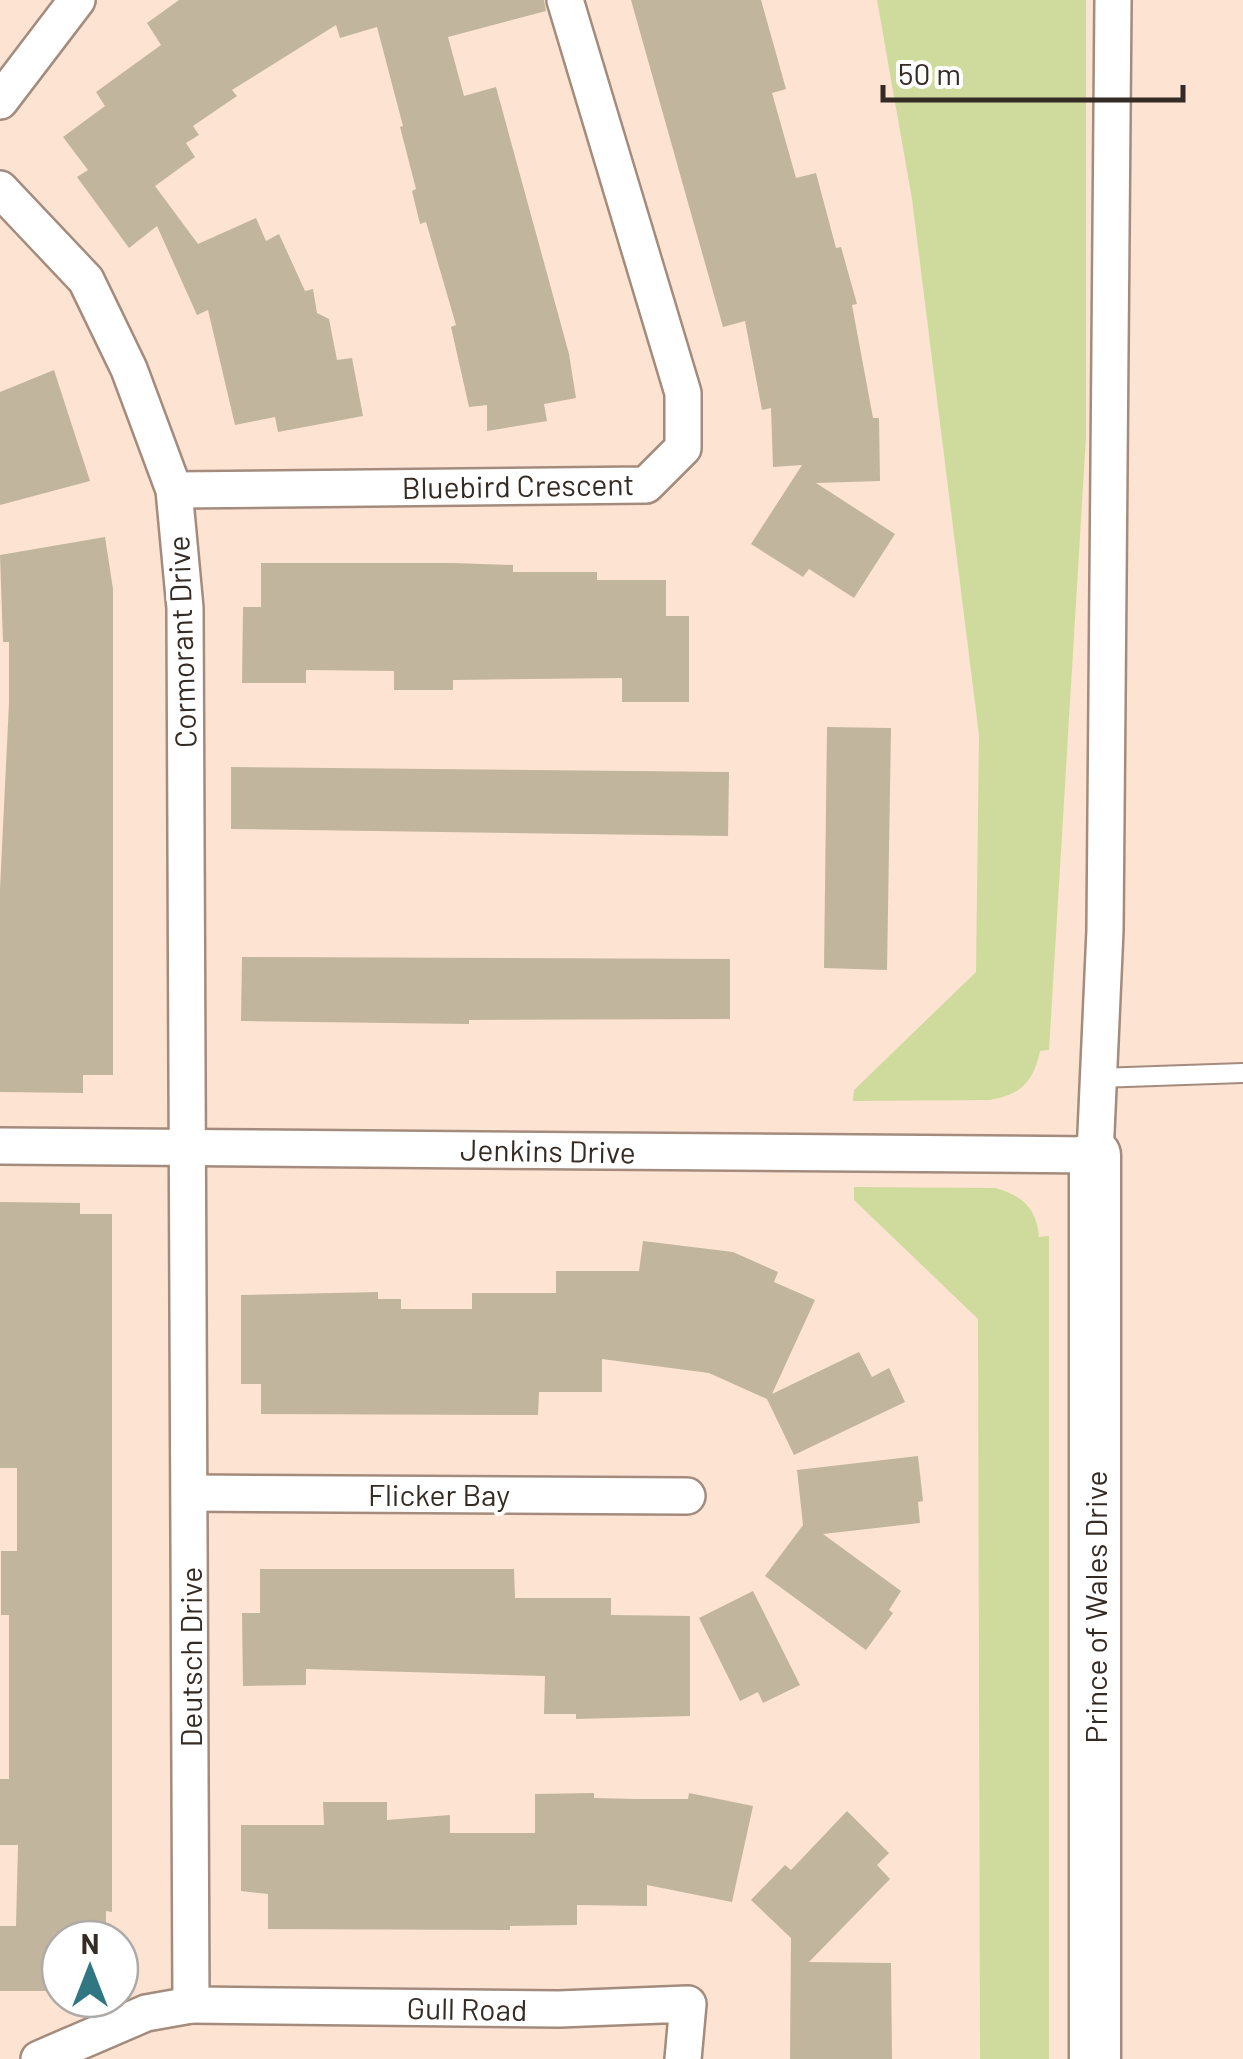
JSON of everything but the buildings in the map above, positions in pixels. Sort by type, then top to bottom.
[{"type":"main road","name":"Prince of Wales Drive","points":[[1095,1155],[1095,2059]]},
{"type":"street","points":[[0,101],[77,0]]},
{"type":"street","name":"Bluebird Crescent","points":[[174,490],[646,485],[682,448],[682,393],[565,0]]},
{"type":"street","points":[[1095,1155],[1104,930],[1113,0]]},
{"type":"street","name":"Cormorant Drive","points":[[0,189],[86,280],[129,369],[174,490],[185,608],[188,1147]]},
{"type":"street","name":"Jenkins Drive","points":[[0,1146],[1095,1155]]},
{"type":"street","name":"Deutsch Drive","points":[[188,1147],[191,2005]]},
{"type":"street","name":"Flicker Bay","points":[[190,1493],[687,1496]]},
{"type":"street","name":"Gull Road","points":[[191,2005],[558,2009],[688,2004],[682,2059]]},
{"type":"street","points":[[39,2059],[146,2013],[191,2005]]},
{"type":"lane","points":[[1098,1078],[1243,1073]]},
{"type":"green space","points":[[877,0],[1086,0],[1086,437],[1049,1050],[1040,1051],[1034,1071],[1024,1085],[990,1100],[853,1101],[854,1090],[976,972],[979,735],[912,199]]},
{"type":"green space","points":[[854,1187],[995,1188],[1026,1205],[1035,1219],[1039,1237],[1049,1236],[1049,2059],[980,2059],[978,1319],[854,1200]]}]
